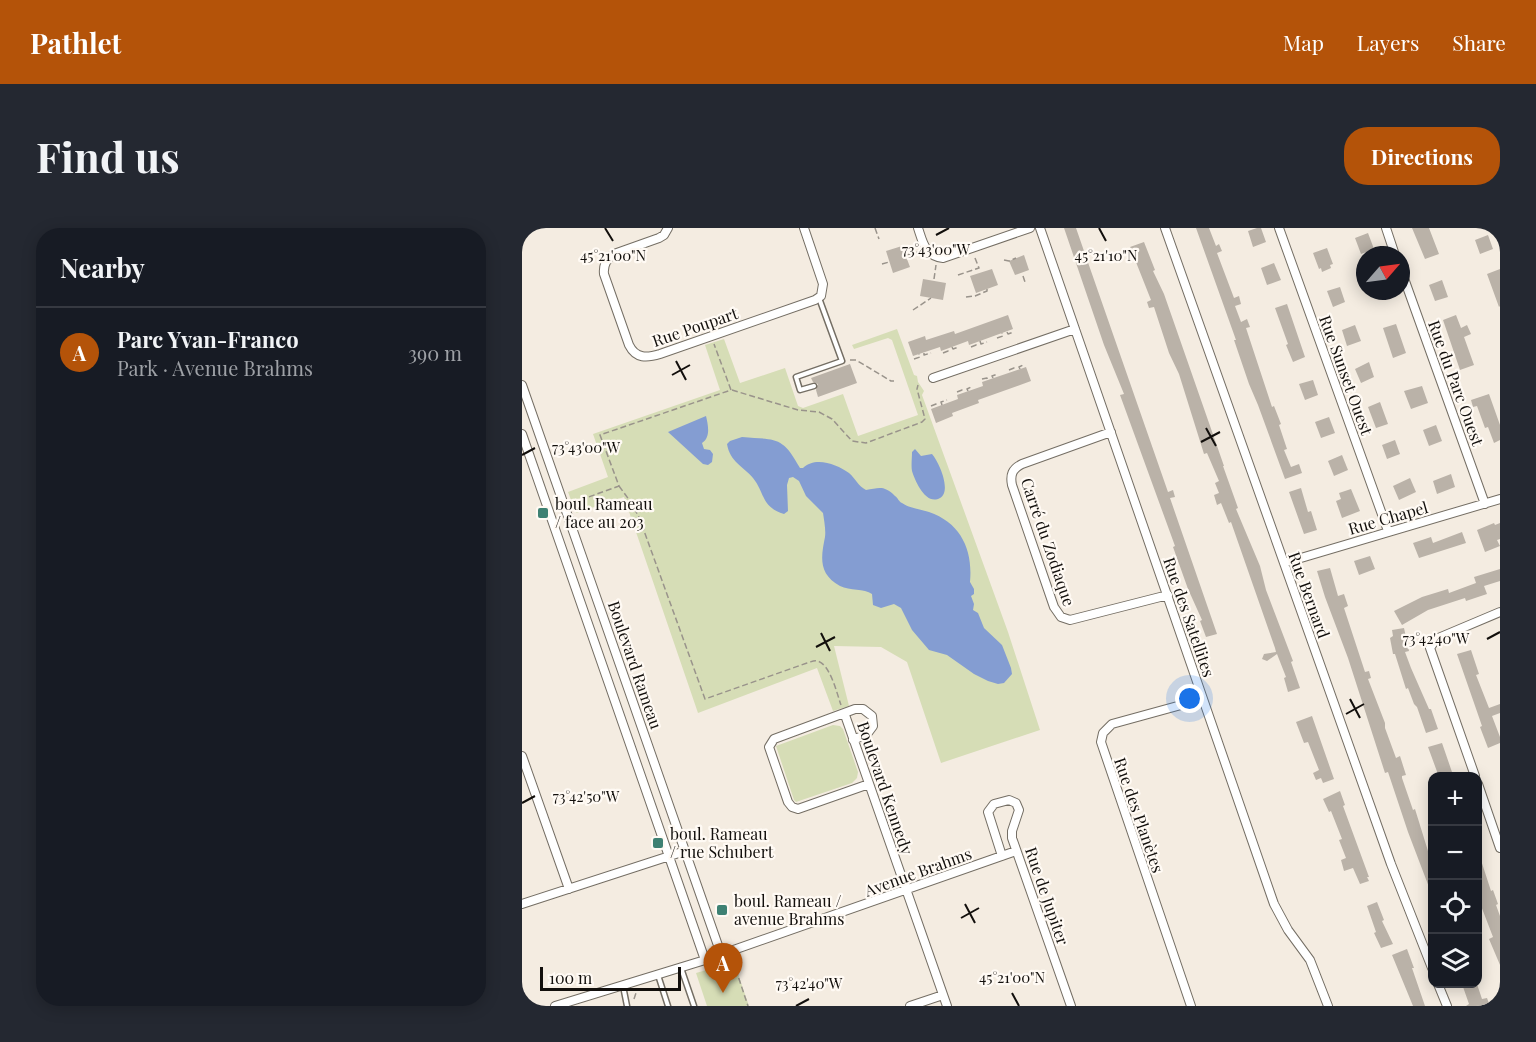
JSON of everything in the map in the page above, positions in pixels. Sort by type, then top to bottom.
[{"type":"street","name":"Rue Poupart","points":[[668,228],[659,238],[614,254],[604,265],[606,279],[627,341],[631,350],[639,356],[653,356],[821,296]]},
{"type":"street","points":[[804,228],[822,279],[821,296]]},
{"type":"street","points":[[918,228],[929,254],[938,257],[946,257],[1030,228]]},
{"type":"street","name":"Rue des Satellites","points":[[1040,228],[1276,909],[1310,960],[1328,1006]]},
{"type":"street","name":"Rue Bernard","points":[[1166,228],[1391,864],[1428,958]]},
{"type":"street","name":"Rue Sunset Ouest","points":[[1279,228],[1388,531]]},
{"type":"street","points":[[1386,228],[1392,246]]},
{"type":"street","name":"Rue du Parc Ouest","points":[[1410,295],[1485,504]]},
{"type":"street","points":[[933,378],[1075,329]]},
{"type":"street","name":"Boulevard Rameau","points":[[522,384],[568,505],[721,954]]},
{"type":"street","name":"Carré du Zodiaque","points":[[1111,432],[1022,464],[1011,474],[1012,485],[1050,596],[1057,613],[1064,619],[1070,620],[1168,595]]},
{"type":"street","name":"Boulevard Rameau","points":[[522,434],[705,960]]},
{"type":"street","name":"Rue Chapel","points":[[1284,562],[1500,499]]},
{"type":"street","points":[[549,511],[568,505]]},
{"type":"street","points":[[1473,772],[1431,652],[1431,645],[1441,637],[1500,612]]},
{"type":"street","points":[[602,662],[618,657]]},
{"type":"street","name":"Rue des Planètes","points":[[1191,1006],[1101,742],[1103,733],[1112,724],[1203,699]]},
{"type":"street","points":[[854,740],[864,736],[870,730],[873,723],[872,716],[867,710],[843,712],[774,739],[770,743],[769,750],[788,802],[794,808],[869,784]]},
{"type":"street","name":"Boulevard Kennedy","points":[[843,712],[947,1006]]},
{"type":"street","points":[[522,756],[569,889]]},
{"type":"street","points":[[1482,796],[1500,848]]},
{"type":"street","name":"Rue de Jupiter","points":[[1002,856],[988,812],[994,804],[1005,800],[1013,801],[1019,810],[1012,834],[1071,1006]]},
{"type":"street","points":[[522,904],[686,851]]},
{"type":"street","name":"Avenue Brahms","points":[[555,1006],[705,960],[1017,851]]},
{"type":"street","points":[[1440,988],[1447,1006]]},
{"type":"street","points":[[910,1006],[943,995]]},
{"type":"lane","points":[[814,386],[800,390],[796,377],[842,360],[821,296]]},
{"type":"lane","points":[[681,968],[694,1006]]},
{"type":"lane","points":[[658,975],[668,1006]]},
{"type":"lane","points":[[623,985],[627,1006]]},
{"type":"path","points":[[875,228],[879,239]]},
{"type":"path","points":[[958,275],[979,268],[972,248]]},
{"type":"path","points":[[908,255],[926,249]]},
{"type":"path","points":[[934,279],[938,257]]},
{"type":"path","points":[[1004,260],[1009,261],[1016,258]]},
{"type":"path","points":[[882,264],[889,262]]},
{"type":"path","points":[[1023,276],[1025,282],[1027,281]]},
{"type":"path","points":[[966,297],[975,296],[987,289]]},
{"type":"path","points":[[913,310],[931,298]]},
{"type":"path","points":[[1007,332],[1008,334],[1014,332]]},
{"type":"path","points":[[998,338],[1003,336],[1002,333]]},
{"type":"path","points":[[980,341],[981,344],[987,342]]},
{"type":"path","points":[[714,343],[731,390]]},
{"type":"path","points":[[971,347],[976,345],[975,343]]},
{"type":"path","points":[[952,347],[953,349],[959,347]]},
{"type":"path","points":[[943,353],[948,351],[947,348]]},
{"type":"path","points":[[924,353],[924,355],[931,353]]},
{"type":"path","points":[[914,359],[920,357],[919,354]]},
{"type":"path","points":[[842,360],[856,360],[894,381]]},
{"type":"path","points":[[1020,369],[1019,367],[1025,364]]},
{"type":"path","points":[[1009,370],[1014,368],[1015,371]]},
{"type":"path","points":[[993,378],[992,376],[998,374]]},
{"type":"path","points":[[982,379],[987,378],[988,380]]},
{"type":"path","points":[[843,712],[830,674],[824,664],[818,661],[705,699],[639,517],[619,486],[600,435],[731,390],[798,410],[819,412],[832,419],[852,441],[866,442],[926,419],[917,389],[918,385]]},
{"type":"path","points":[[968,391],[967,389],[973,386]]},
{"type":"path","points":[[957,392],[962,390],[963,393]]},
{"type":"path","points":[[942,405],[941,402],[947,400]]},
{"type":"path","points":[[931,406],[936,404],[937,406]]},
{"type":"path","points":[[568,505],[619,486]]},
{"type":"path","points":[[733,961],[748,1006]]},
{"type":"path","points":[[634,1005],[637,990]]},
{"type":"green space","points":[[897,329],[914,375],[917,376],[924,391],[922,395],[1008,632],[1040,730],[941,763],[907,662],[881,647],[834,646],[849,706],[833,711],[817,668],[698,713],[624,497],[576,513],[568,492],[608,477],[593,434],[720,390],[705,345],[724,339],[740,383],[785,368],[798,406],[803,408],[843,394],[858,436],[918,415],[892,340],[888,338],[854,349],[852,345]]},
{"type":"green space","points":[[833,725],[843,729],[858,772],[857,778],[852,783],[796,802],[776,746]]},
{"type":"green space","points":[[734,962],[749,1006],[707,1006],[696,973]]},
{"type":"water","points":[[706,416],[708,434],[702,443],[704,449],[710,450],[713,454],[712,462],[708,465],[703,464],[668,432]]},
{"type":"water","points":[[742,437],[777,441],[783,444],[800,468],[814,462],[838,467],[849,473],[866,490],[884,489],[905,505],[929,512],[949,523],[963,539],[967,549],[970,582],[974,589],[974,594],[971,596],[974,604],[973,610],[978,613],[984,628],[1002,645],[1011,668],[1012,674],[1004,683],[988,681],[947,655],[929,650],[912,630],[901,608],[894,604],[881,608],[873,605],[872,594],[844,588],[833,581],[825,570],[822,558],[825,534],[823,513],[806,496],[799,481],[793,477],[789,478],[787,485],[788,511],[784,514],[771,508],[753,478],[731,455],[727,444]]},
{"type":"water","points":[[915,449],[921,456],[932,454],[938,463],[945,483],[945,489],[940,498],[930,499],[916,481],[912,471],[912,452]]},
{"type":"building","points":[[1064,228],[1076,228],[1168,492],[1173,490],[1175,497],[1170,498],[1217,634],[1206,637],[1200,621],[1202,620],[1188,589],[1173,547],[1175,546],[1120,395],[1124,394],[1104,345]]},
{"type":"building","points":[[1196,228],[1209,228],[1216,246],[1219,244],[1222,251],[1217,253],[1234,298],[1239,296],[1241,304],[1235,306],[1241,322],[1247,319],[1250,327],[1246,328],[1272,407],[1274,406],[1281,424],[1279,425],[1287,449],[1284,450],[1291,467],[1299,464],[1302,473],[1285,479],[1249,384],[1234,340],[1236,340]]},
{"type":"building","points":[[1261,228],[1266,242],[1253,247],[1248,231]]},
{"type":"building","points":[[1412,228],[1429,228],[1439,254],[1425,259]]},
{"type":"building","points":[[1368,233],[1373,246],[1358,246],[1355,238]]},
{"type":"building","points":[[1488,235],[1493,249],[1480,254],[1475,240]]},
{"type":"building","points":[[1144,242],[1224,466],[1238,508],[1236,509],[1260,566],[1300,688],[1288,692],[1284,678],[1286,677],[1277,654],[1267,661],[1262,659],[1264,654],[1276,652],[1275,648],[1231,522],[1229,523],[1221,503],[1217,505],[1214,495],[1219,493],[1215,483],[1219,481],[1207,453],[1204,454],[1179,374],[1169,353],[1154,307],[1149,308],[1147,302],[1151,300],[1130,247]]},
{"type":"building","points":[[902,246],[910,267],[893,273],[886,251]]},
{"type":"building","points":[[1327,248],[1333,264],[1330,265],[1331,268],[1322,272],[1313,253]]},
{"type":"building","points":[[1024,255],[1029,270],[1015,275],[1009,261]]},
{"type":"building","points":[[1274,263],[1281,280],[1267,285],[1261,268]]},
{"type":"building","points":[[992,269],[998,285],[976,293],[970,276]]},
{"type":"building","points":[[1500,269],[1500,306],[1499,307],[1487,274]]},
{"type":"building","points":[[923,279],[946,283],[943,300],[920,296]]},
{"type":"building","points":[[1442,280],[1448,297],[1435,301],[1429,285]]},
{"type":"building","points":[[1340,287],[1345,302],[1333,307],[1327,291]]},
{"type":"building","points":[[1287,304],[1305,357],[1293,362],[1275,308]]},
{"type":"building","points":[[1008,315],[1013,329],[969,345],[968,341],[941,351],[940,347],[913,356],[908,342],[925,336],[926,340],[954,331],[955,334]]},
{"type":"building","points":[[1456,315],[1461,328],[1467,325],[1471,334],[1464,337],[1474,365],[1460,370],[1443,320]]},
{"type":"building","points":[[1396,324],[1406,353],[1393,358],[1383,328]]},
{"type":"building","points":[[1355,325],[1361,341],[1347,346],[1342,330]]},
{"type":"building","points":[[1369,362],[1374,377],[1361,383],[1355,369]]},
{"type":"building","points":[[850,364],[857,383],[818,397],[816,390],[818,384],[811,378]]},
{"type":"building","points":[[1026,367],[1031,381],[978,400],[979,403],[952,413],[953,416],[936,423],[931,409],[958,399],[957,395],[983,386],[982,382]]},
{"type":"building","points":[[1313,380],[1318,395],[1305,400],[1299,384]]},
{"type":"building","points":[[1422,386],[1428,403],[1411,409],[1404,391]]},
{"type":"building","points":[[1489,394],[1500,425],[1500,440],[1494,443],[1488,427],[1485,428],[1477,406],[1473,407],[1471,400]]},
{"type":"building","points":[[1380,402],[1388,424],[1376,428],[1368,407]]},
{"type":"building","points":[[1329,417],[1335,433],[1321,438],[1315,422]]},
{"type":"building","points":[[1436,425],[1442,441],[1429,446],[1423,430]]},
{"type":"building","points":[[1395,440],[1400,454],[1387,459],[1382,445]]},
{"type":"building","points":[[1342,455],[1348,470],[1334,476],[1328,461]]},
{"type":"building","points":[[1451,474],[1455,487],[1437,494],[1433,481]]},
{"type":"building","points":[[1410,478],[1416,492],[1399,500],[1393,486]]},
{"type":"building","points":[[1301,488],[1308,512],[1311,511],[1317,530],[1304,534],[1289,492]]},
{"type":"building","points":[[1351,489],[1360,511],[1342,518],[1336,501],[1341,499],[1339,493]]},
{"type":"building","points":[[1494,523],[1495,525],[1500,523],[1500,539],[1497,540],[1500,546],[1485,552],[1477,530]]},
{"type":"building","points":[[1462,532],[1466,543],[1419,558],[1413,543],[1431,537],[1433,543]]},
{"type":"building","points":[[1370,556],[1375,569],[1359,575],[1354,561]]},
{"type":"building","points":[[1330,568],[1338,596],[1344,594],[1348,606],[1344,608],[1365,672],[1369,671],[1371,678],[1368,679],[1396,758],[1400,756],[1406,775],[1402,778],[1413,810],[1415,809],[1428,851],[1428,884],[1388,772],[1385,773],[1317,571]]},
{"type":"building","points":[[1500,569],[1500,581],[1484,586],[1487,594],[1466,601],[1465,598],[1428,610],[1402,625],[1394,611],[1422,597],[1448,589],[1449,593],[1476,583],[1474,577]]},
{"type":"building","points":[[1404,628],[1409,651],[1405,652],[1438,729],[1426,733],[1417,707],[1408,688],[1406,689],[1395,654],[1393,654],[1390,638],[1393,636],[1392,630]]},
{"type":"building","points":[[1471,650],[1479,674],[1476,675],[1489,708],[1500,704],[1500,713],[1492,716],[1500,743],[1488,748],[1457,654]]},
{"type":"building","points":[[1312,716],[1334,779],[1323,783],[1321,778],[1316,780],[1313,773],[1319,770],[1308,742],[1304,743],[1296,722]]},
{"type":"building","points":[[1442,743],[1452,772],[1437,772],[1428,747]]},
{"type":"building","points":[[1340,791],[1345,805],[1343,806],[1369,877],[1367,877],[1369,881],[1360,884],[1353,868],[1344,871],[1341,860],[1346,858],[1339,840],[1342,839],[1331,811],[1329,812],[1323,799]]},
{"type":"building","points":[[1482,863],[1498,904],[1496,905],[1500,916],[1500,965],[1489,939],[1493,937],[1482,908]]},
{"type":"building","points":[[1377,902],[1384,920],[1382,921],[1393,944],[1381,948],[1374,933],[1376,932],[1367,906]]},
{"type":"building","points":[[1407,949],[1425,1006],[1413,1006],[1392,955]]},
{"type":"building","points":[[1463,988],[1478,988],[1482,999],[1487,998],[1490,1006],[1466,1006],[1469,1004]]},
{"type":"place","name":"boul. Rameau / face au 203","points":[[543,513]]},
{"type":"place","name":"boul. Rameau / rue Schubert","points":[[658,843]]},
{"type":"place","name":"boul. Rameau / avenue Brahms","points":[[722,910]]},
{"type":"place","name":"Parc Yvan-Franco","points":[[723,993]]}]
